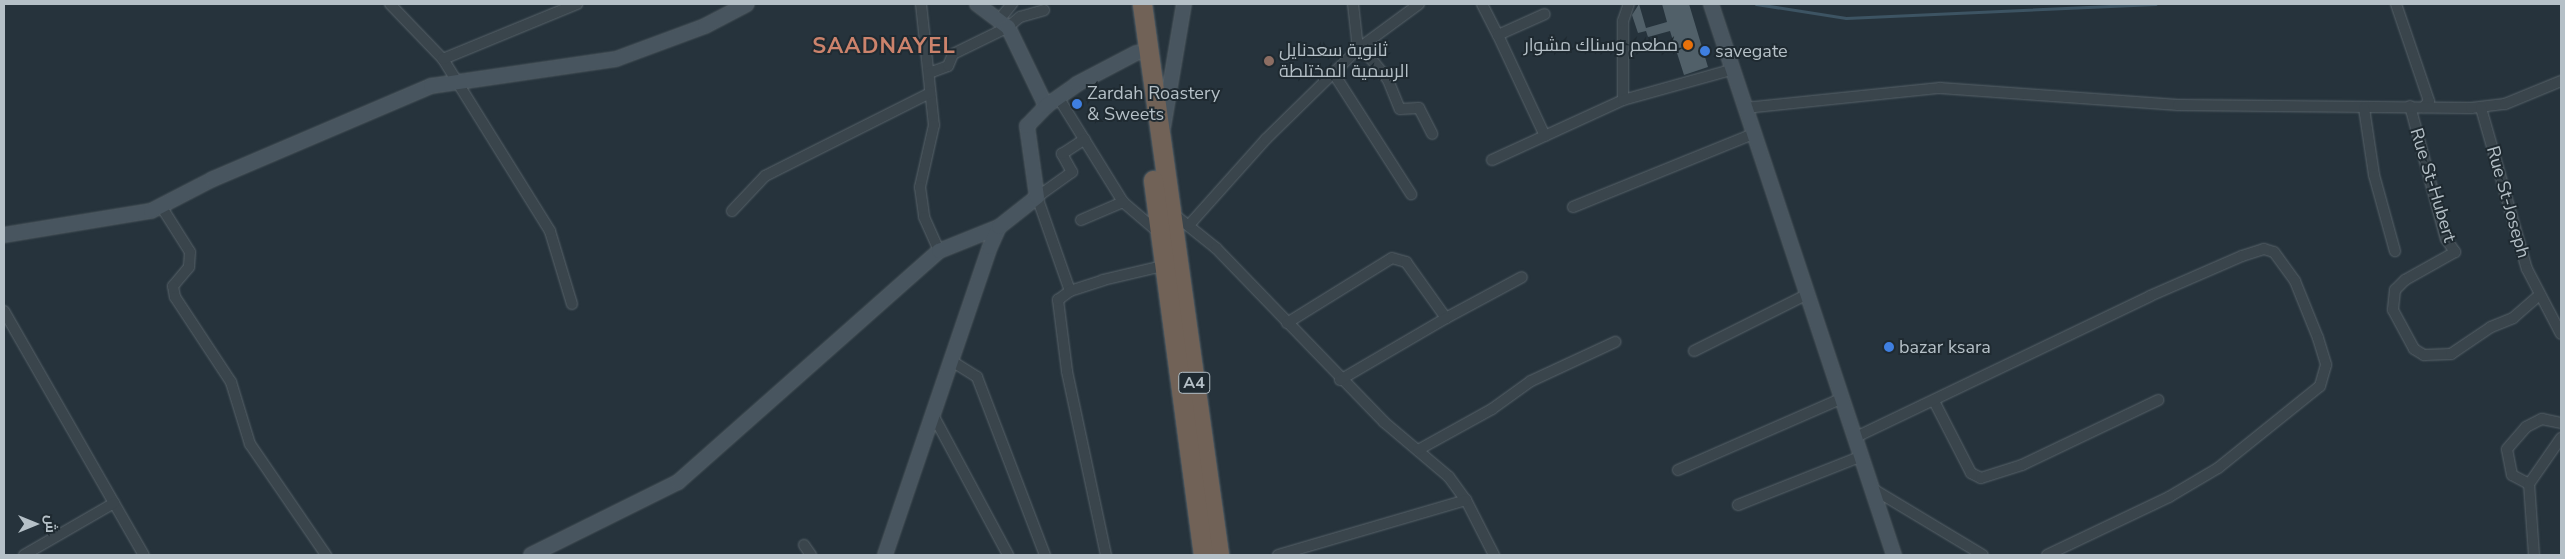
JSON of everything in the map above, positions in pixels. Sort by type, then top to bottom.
[{"type":"highway","name":"A4","points":[[1129,4],[1161,220],[1219,555]]},
{"type":"highway","name":"A4","points":[[1142,4],[1160,142],[1162,266],[1203,555]]},
{"type":"street","points":[[390,4],[443,59],[550,231],[572,304]]},
{"type":"street","points":[[443,59],[577,4]]},
{"type":"street","points":[[4,235],[136,214],[161,206],[213,179],[380,107],[456,80],[616,59],[705,26],[747,4]]},
{"type":"street","points":[[922,4],[933,138],[920,187],[924,218],[939,251]]},
{"type":"street","points":[[977,4],[1003,24],[1046,106]]},
{"type":"street","points":[[1003,24],[1012,4]]},
{"type":"street","points":[[1160,142],[1184,4]]},
{"type":"street","points":[[1353,4],[1358,49]]},
{"type":"street","points":[[1190,224],[1266,139],[1358,49],[1419,4]]},
{"type":"street","points":[[1482,4],[1545,136]]},
{"type":"street","points":[[1623,100],[1623,21],[1629,4]]},
{"type":"street","points":[[1711,4],[1734,68],[1744,108],[1843,398],[1894,555]]},
{"type":"street","points":[[2396,4],[2428,101],[2424,107]]},
{"type":"street","points":[[929,73],[948,66],[953,54],[1003,24],[1044,10]]},
{"type":"street","points":[[1498,35],[1545,14]]},
{"type":"street","points":[[1358,49],[1368,55],[1388,80],[1400,109],[1419,108],[1432,134]]},
{"type":"street","points":[[1070,291],[1037,197],[1026,130],[1046,106],[1058,97],[1096,72],[1136,53]]},
{"type":"street","points":[[1492,160],[1623,100],[1734,68]]},
{"type":"street","points":[[1334,74],[1411,194]]},
{"type":"street","points":[[1744,108],[1940,88],[2178,105],[2481,108],[2516,100],[2561,81]]},
{"type":"street","points":[[732,211],[765,176],[930,93]]},
{"type":"street","points":[[1058,97],[1123,202],[1161,220],[1190,224],[1287,322],[1340,380],[1449,476],[1466,500],[1494,555]]},
{"type":"street","name":"Rue St-Hubert","points":[[2410,106],[2446,239],[2455,252],[2406,280],[2395,290],[2393,310],[2414,348],[2424,355],[2451,354],[2491,327],[2513,318],[2539,295]]},
{"type":"street","points":[[2364,108],[2374,175],[2395,251]]},
{"type":"street","name":"Rue St-Joseph","points":[[2481,108],[2527,269],[2561,334]]},
{"type":"street","points":[[1573,207],[1754,134]]},
{"type":"street","points":[[532,555],[678,482],[939,251],[999,226],[1072,172],[1062,154],[1085,139]]},
{"type":"street","points":[[1081,220],[1123,202]]},
{"type":"street","points":[[161,206],[190,252],[189,266],[173,286],[175,297],[231,382],[250,444],[326,555]]},
{"type":"street","points":[[885,555],[950,360],[999,226]]},
{"type":"street","points":[[1856,437],[2242,256],[2271,250],[2287,266],[2321,347],[2325,375],[2320,386],[2218,468],[2169,498],[2047,555]]},
{"type":"street","points":[[1287,322],[1396,258],[1406,262],[1446,318]]},
{"type":"street","points":[[1106,555],[1067,371],[1058,300],[1070,291],[1162,266]]},
{"type":"street","points":[[1340,380],[1446,318],[1522,277]]},
{"type":"street","points":[[1694,351],[1808,294]]},
{"type":"street","points":[[4,311],[144,555]]},
{"type":"street","points":[[1418,450],[1492,409],[1531,381],[1615,342]]},
{"type":"street","points":[[950,360],[977,377],[1045,555]]},
{"type":"street","points":[[1678,470],[1843,398]]},
{"type":"street","points":[[1934,401],[1972,473],[1981,478],[2022,465],[2158,400]]},
{"type":"street","points":[[932,412],[1008,555]]},
{"type":"street","points":[[2529,484],[2512,475],[2507,449],[2526,427],[2542,419],[2561,423]]},
{"type":"street","points":[[2534,555],[2529,484],[2561,438]]},
{"type":"street","points":[[1738,505],[1862,456]]},
{"type":"street","points":[[1873,489],[1983,555]]},
{"type":"street","points":[[1278,555],[1466,500]]},
{"type":"street","points":[[24,555],[114,503]]},
{"type":"street","points":[[804,545],[812,555]]},
{"type":"building","name":"مطعم وسناك مشوار","points":[[1639,4],[1646,28],[1667,22],[1662,4],[1689,4],[1708,67],[1684,75],[1670,31],[1648,37],[1646,31],[1638,33],[1632,15]]},
{"type":"waterway","points":[[1756,4],[1846,18],[2156,4]]},
{"type":"place","name":"مطعم وسناك مشوار","points":[[1688,45]]},
{"type":"place","name":"savegate","points":[[1705,51]]},
{"type":"place","name":"ثانوية سعدنايل الرسمية المختلطة","points":[[1269,61]]},
{"type":"place","name":"Zardah Roastery & Sweets","points":[[1077,104]]},
{"type":"place","name":"bazar ksara","points":[[1889,347]]},
{"type":"district","name":"SAADNAYEL","points":[[884,47]]}]
